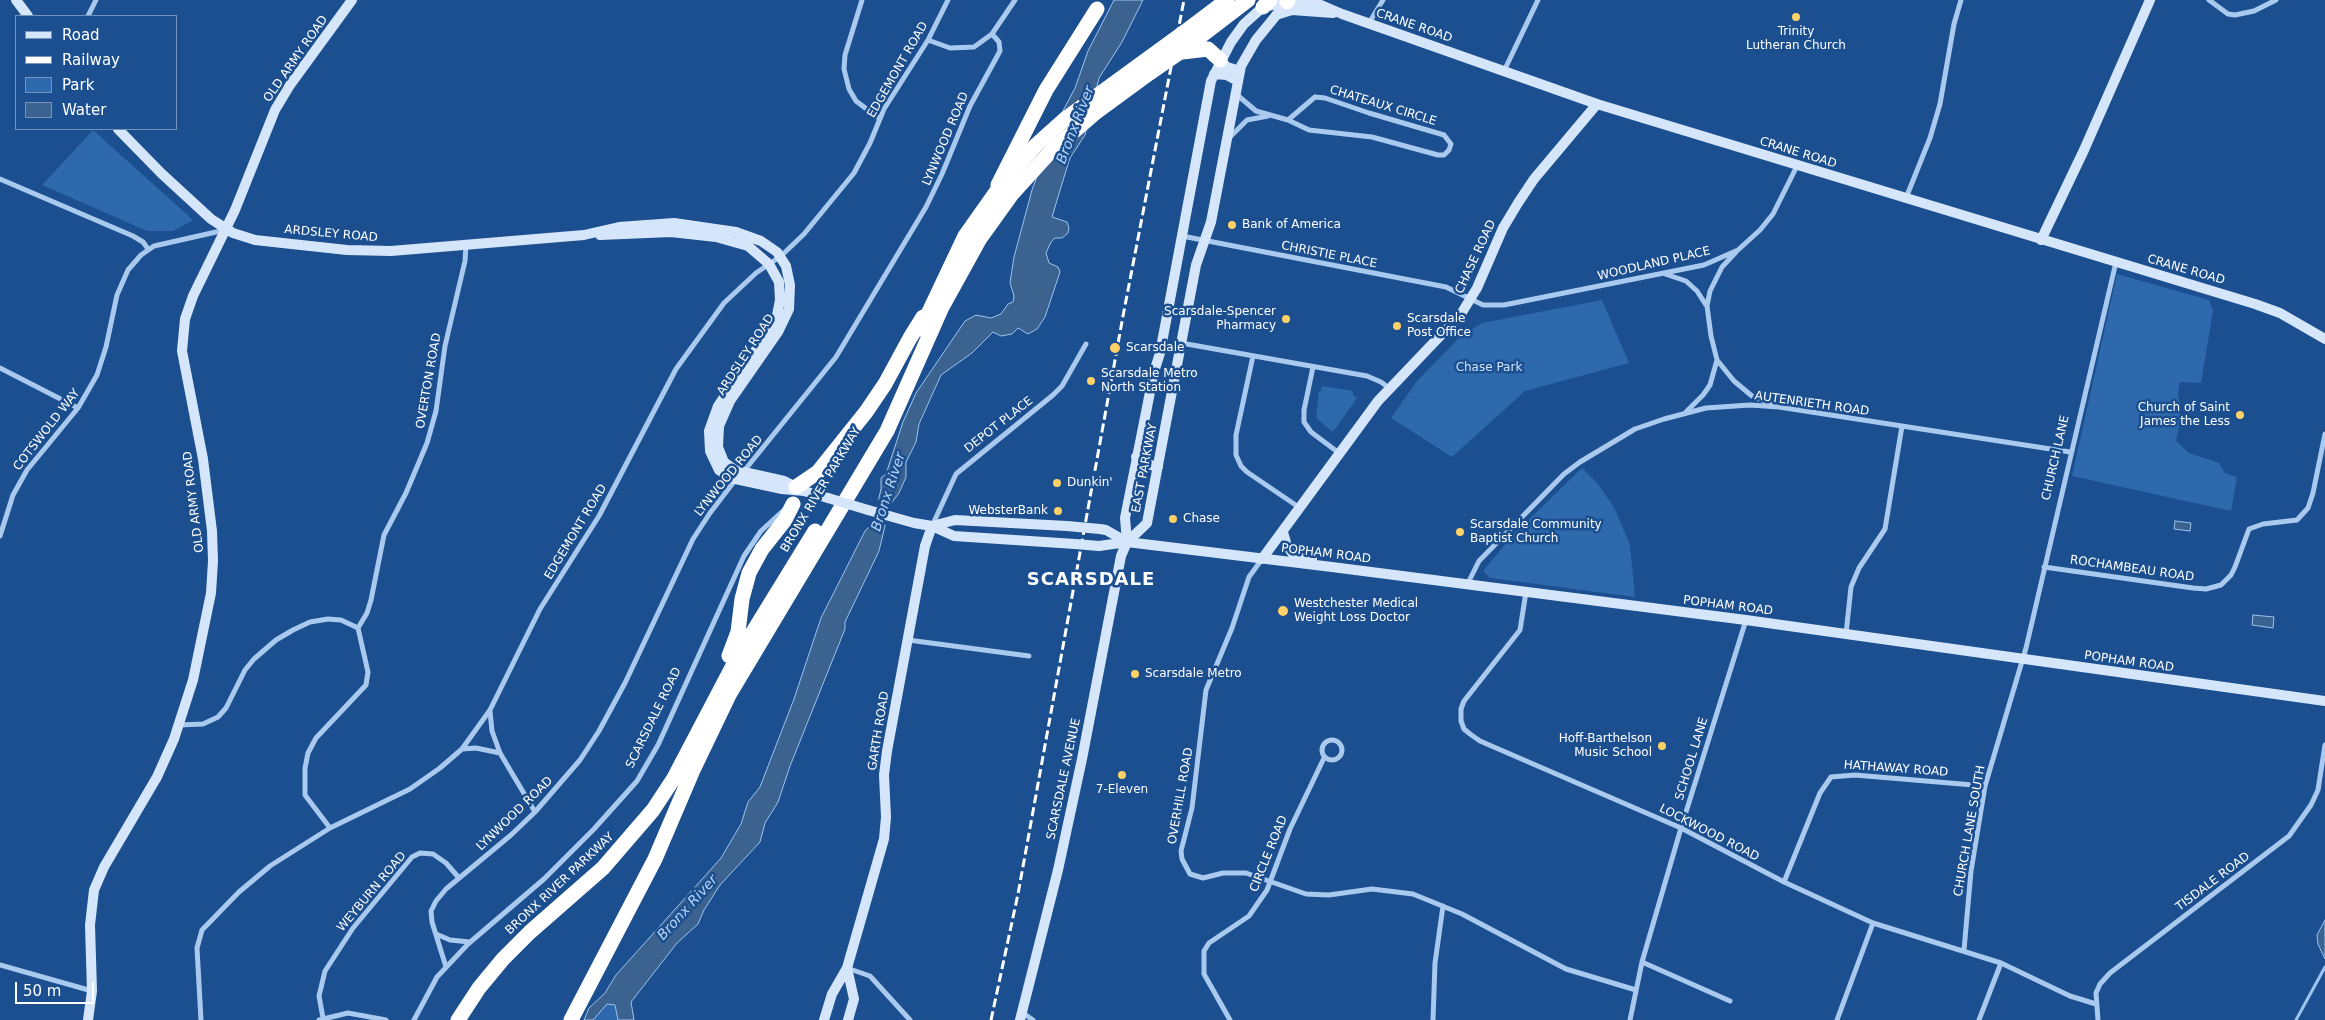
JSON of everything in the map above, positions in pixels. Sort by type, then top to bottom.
[{"type":"highway","name":"BRONX RIVER PARKWAY","points":[[458,1020],[490,974],[516,945],[599,871],[641,826],[674,778],[737,658],[871,437],[965,236],[1036,145],[1065,119],[1227,0]]},
{"type":"highway","name":"BRONX RIVER PARKWAY","points":[[571,1020],[651,867],[693,770],[729,695],[877,448],[895,413],[938,316],[984,231],[1002,191],[1044,157],[1079,125],[1186,50],[1248,0]]},
{"type":"highway","points":[[1002,191],[1046,90],[1099,5]]},
{"type":"highway","points":[[1186,50],[1208,50],[1217,67]]},
{"type":"highway","points":[[800,489],[818,472],[874,401],[910,338],[931,306]]},
{"type":"highway","points":[[701,726],[736,640],[742,599],[757,556],[785,520],[793,504]]},
{"type":"street","points":[[16,0],[27,15]]},
{"type":"street","points":[[88,15],[96,0]]},
{"type":"street","name":"OLD ARMY ROAD","points":[[88,1020],[92,991],[90,925],[94,890],[104,867],[157,777],[179,725],[203,638],[211,593],[212,531],[205,472],[182,351],[183,330],[193,296],[226,229],[275,110],[290,85],[352,0]]},
{"type":"street","points":[[862,0],[847,48],[844,69],[849,89],[856,101],[880,119]]},
{"type":"street","name":"EDGEMONT ROAD","points":[[201,1020],[197,948],[202,930],[239,892],[270,866],[330,828],[410,788],[440,768],[462,749],[490,710],[540,609],[603,509],[676,369],[724,303],[781,256],[815,222],[854,173],[880,119],[928,40],[948,0]]},
{"type":"street","points":[[928,40],[950,48],[962,49],[979,44],[992,34],[1015,0]]},
{"type":"street","points":[[1369,24],[1383,0]]},
{"type":"street","points":[[1504,70],[1538,0]]},
{"type":"street","points":[[1906,198],[1930,138],[1940,104],[1954,24],[1961,0]]},
{"type":"street","points":[[2041,240],[2084,150],[2150,0]]},
{"type":"street","points":[[2209,0],[2228,14],[2235,15],[2254,11],[2276,0]]},
{"type":"street","name":"CRANE ROAD","points":[[1270,8],[1288,1],[1321,5],[1369,24],[1597,104],[2255,304],[2280,314],[2325,340]]},
{"type":"street","name":"EAST PARKWAY","points":[[1127,542],[1125,518],[1136,457],[1154,372],[1160,353],[1181,236],[1217,67],[1239,30],[1270,8],[1288,1]]},
{"type":"street","points":[[1270,8],[1342,14]]},
{"type":"street","name":"EAST PARKWAY","points":[[1127,542],[1147,523],[1196,265],[1212,222],[1239,76],[1250,48],[1270,8]]},
{"type":"street","name":"LYNWOOD ROAD","points":[[446,967],[431,916],[433,906],[442,893],[511,835],[535,812],[560,786],[591,745],[625,683],[693,539],[710,512],[836,357],[926,207],[970,106],[1000,51],[999,42],[992,34]]},
{"type":"street","points":[[1217,67],[1227,67],[1239,76]]},
{"type":"street","name":"CHATEAUX CIRCLE","points":[[1236,94],[1256,111],[1268,116],[1288,120],[1309,130],[1372,137],[1438,155],[1444,154],[1451,144],[1444,135],[1325,98],[1314,97],[1288,120]]},
{"type":"street","name":"CHASE ROAD","points":[[1262,559],[1389,388],[1457,320],[1471,299],[1503,228],[1518,203],[1534,179],[1597,104]]},
{"type":"street","name":"CHATEAUX CIRCLE","points":[[1227,140],[1247,120],[1268,116]]},
{"type":"street","name":"ARDSLEY ROAD","points":[[119,130],[161,173],[212,219],[226,229],[255,240],[347,250],[391,251],[584,235],[619,236],[672,232],[716,237],[748,246],[769,264],[779,282],[780,300],[774,324],[722,398],[709,431],[709,446],[716,465],[722,473],[784,481],[800,489]]},
{"type":"street","name":"WOODLAND PLACE","points":[[1471,299],[1488,306],[1504,305],[1665,274],[1704,264],[1738,250],[1760,230],[1773,214],[1797,166]]},
{"type":"street","points":[[0,179],[133,236],[143,242],[148,249]]},
{"type":"street","name":"ARDSLEY ROAD","points":[[584,235],[619,227],[674,223],[694,225],[753,237],[772,247],[781,256],[786,266],[790,285],[789,309],[778,332],[730,401],[718,431],[718,447],[724,462],[739,476]]},
{"type":"street","name":"COTSWOLD WAY","points":[[0,536],[1,525],[13,495],[27,470],[78,408],[92,387],[102,361],[120,286],[134,262],[148,249],[167,242],[226,229]]},
{"type":"street","name":"CHRISTIE PLACE","points":[[1181,236],[1446,287],[1471,299]]},
{"type":"street","name":"OVERTON ROAD","points":[[358,628],[367,613],[371,600],[384,535],[406,493],[427,443],[436,411],[445,346],[465,261],[466,245]]},
{"type":"street","points":[[1707,306],[1717,275],[1738,250]]},
{"type":"street","name":"CHURCH LANE","points":[[2022,660],[2116,262]]},
{"type":"street","points":[[1665,274],[1686,281],[1697,291],[1707,306],[1717,360],[1707,391],[1684,414]]},
{"type":"street","points":[[1164,328],[1173,331],[1183,331]]},
{"type":"street","points":[[1160,353],[1181,343],[1367,376],[1389,388]]},
{"type":"street","name":"DEPOT PLACE","points":[[932,526],[956,474],[1062,386],[1086,344]]},
{"type":"street","points":[[1253,356],[1236,436],[1236,455],[1241,466],[1248,472],[1300,508]]},
{"type":"street","points":[[1717,360],[1734,381],[1752,396],[1779,408]]},
{"type":"street","points":[[1313,367],[1304,410],[1304,422],[1311,432],[1339,453]]},
{"type":"street","points":[[0,368],[78,408]]},
{"type":"street","name":"AUTENRIETH ROAD","points":[[1467,585],[1479,561],[1564,474],[1593,454],[1635,430],[1684,414],[1714,407],[1750,405],[1779,408],[2070,452]]},
{"type":"street","points":[[1846,634],[1851,588],[1859,568],[1884,529],[1902,426]]},
{"type":"street","name":"ROCHAMBEAU ROAD","points":[[2044,567],[2193,588],[2206,589],[2221,585],[2231,575],[2249,529],[2263,524],[2297,520],[2308,508],[2313,493],[2325,434]]},
{"type":"street","points":[[1136,457],[1146,464],[1158,467]]},
{"type":"street","name":"POPHAM ROAD","points":[[800,489],[890,516],[932,526],[954,536],[1099,546],[1127,542],[1746,620],[2325,701]]},
{"type":"street","name":"SCARSDALE ROAD","points":[[414,1020],[429,990],[446,967],[470,942],[550,873],[594,830],[638,781],[658,745],[744,556],[768,523],[793,504],[800,489]]},
{"type":"street","name":"POPHAM ROAD","points":[[932,526],[955,520],[1067,526],[1106,530],[1127,542]]},
{"type":"street","name":"GARTH ROAD","points":[[824,1020],[832,994],[847,968],[884,839],[886,761],[926,546],[932,526]]},
{"type":"street","points":[[1283,532],[1288,546],[1294,554],[1319,560],[1332,567]]},
{"type":"street","name":"SCARSDALE AVENUE","points":[[1021,1016],[1058,870],[1120,561],[1127,542]]},
{"type":"street","name":"OVERHILL ROAD","points":[[1262,559],[1249,578],[1232,628],[1206,690],[1192,808],[1181,851],[1186,868],[1190,874],[1198,878],[1236,872],[1246,873],[1306,894],[1318,895],[1372,890],[1401,891],[1430,899],[1566,969],[1636,990]]},
{"type":"street","name":"LOCKWOOD ROAD","points":[[1526,592],[1520,630],[1494,666],[1464,701],[1461,709],[1461,721],[1464,729],[1480,741],[1681,828],[1784,882],[1873,924],[1964,950],[2001,963],[2070,996],[2096,1004]]},
{"type":"street","points":[[179,725],[198,725],[218,717],[226,708],[250,664],[268,646],[284,634],[310,622],[328,619],[342,620],[358,628],[368,672],[366,685],[316,738],[308,753],[305,768],[305,795],[330,828]]},
{"type":"street","name":"SCHOOL LANE","points":[[1630,1020],[1642,962],[1681,828],[1746,620]]},
{"type":"street","points":[[908,640],[1029,656]]},
{"type":"street","name":"CHURCH LANE SOUTH","points":[[1964,950],[1970,880],[1985,786],[2022,660]]},
{"type":"street","points":[[490,710],[492,731],[500,754],[535,812]]},
{"type":"street","name":"CIRCLE ROAD","points":[[1333,740],[1340,744],[1342,752],[1337,759],[1330,761],[1324,758],[1321,751],[1325,742],[1333,740]]},
{"type":"street","name":"TISDALE ROAD","points":[[2098,1020],[2096,993],[2100,984],[2110,973],[2289,836],[2311,805],[2318,790],[2325,745]]},
{"type":"street","points":[[462,749],[476,748],[500,754]]},
{"type":"street","name":"CIRCLE ROAD","points":[[1230,1020],[1204,974],[1204,951],[1209,943],[1249,916],[1267,890],[1306,791],[1324,758]]},
{"type":"street","name":"HATHAWAY ROAD","points":[[1784,882],[1820,793],[1831,777],[1855,774],[1985,786]]},
{"type":"street","name":"WEYBURN ROAD","points":[[321,1019],[320,984],[325,971],[353,928],[412,857],[424,852],[433,854],[450,867],[459,878]]},
{"type":"street","points":[[1433,1020],[1435,964],[1443,906]]},
{"type":"street","points":[[1837,1020],[1873,924]]},
{"type":"street","points":[[436,934],[450,940],[470,942]]},
{"type":"street","points":[[1642,962],[1730,1001]]},
{"type":"street","points":[[1979,1020],[2001,963]]},
{"type":"street","points":[[0,965],[92,991]]},
{"type":"street","points":[[847,968],[870,976],[910,1020]]},
{"type":"street","name":"GARTH ROAD","points":[[847,968],[854,999],[848,1020]]},
{"type":"street","points":[[321,1019],[348,1013],[386,1020]]},
{"type":"street","points":[[1021,1016],[1033,1020]]},
{"type":"green space","points":[[93,130],[194,220],[173,231],[147,231],[42,185]]},
{"type":"green space","points":[[2117,274],[2209,300],[2213,311],[2201,383],[2180,382],[2178,393],[2181,416],[2176,441],[2189,453],[2219,463],[2225,473],[2237,477],[2231,511],[2072,476]]},
{"type":"green space","name":"Chase Park","points":[[1602,300],[1629,363],[1525,391],[1452,457],[1391,418],[1418,380],[1461,336],[1482,323]]},
{"type":"green space","points":[[1322,386],[1353,391],[1353,395],[1357,398],[1333,432],[1316,418],[1319,391],[1321,391]]},
{"type":"green space","points":[[1582,468],[1598,484],[1614,507],[1630,545],[1635,597],[1490,578],[1483,571],[1513,535]]},
{"type":"green space","points":[[607,1004],[615,1005],[618,1020],[593,1020]]},
{"type":"water","name":"Bronx River","points":[[1114,0],[1143,0],[1122,42],[1099,78],[1085,135],[1070,158],[1061,187],[1052,217],[1067,222],[1069,228],[1068,233],[1062,238],[1055,238],[1051,242],[1046,253],[1049,263],[1058,267],[1060,272],[1045,317],[1037,329],[1028,334],[1018,328],[1012,334],[1001,336],[993,332],[972,353],[941,375],[919,424],[916,442],[906,462],[906,477],[899,493],[890,505],[879,551],[845,622],[845,629],[790,766],[778,802],[765,823],[760,842],[720,885],[704,910],[698,924],[677,943],[631,1002],[634,1020],[618,1020],[615,1005],[607,1004],[593,1020],[584,1020],[589,1008],[605,993],[616,975],[721,858],[741,824],[748,802],[760,787],[794,699],[821,618],[865,531],[873,523],[881,489],[881,478],[886,474],[903,422],[916,393],[965,321],[976,315],[991,318],[1001,314],[1008,304],[1013,302],[1014,296],[1010,283],[1014,257],[1032,190],[1056,124],[1075,88],[1088,51]]},
{"type":"water","points":[[2175,521],[2191,523],[2190,531],[2174,529]]},
{"type":"water","points":[[2253,615],[2274,617],[2273,628],[2252,625]]},
{"type":"water","points":[[2325,920],[2325,959],[2318,944],[2317,935]]},
{"type":"pier","points":[[876,499],[894,504],[887,525],[871,521]]},
{"type":"waterway","points":[[2296,1020],[2325,967]]},
{"type":"railway","points":[[991,1020],[1018,894],[1123,316],[1184,0]]},
{"type":"place","name":"Trinity Lutheran Church","points":[[1796,17]]},
{"type":"place","name":"Bank of America","points":[[1232,225]]},
{"type":"place","name":"Scarsdale-Spencer Pharmacy","points":[[1286,319]]},
{"type":"place","name":"Scarsdale Post Office","points":[[1397,326]]},
{"type":"place","name":"Scarsdale","points":[[1115,348]]},
{"type":"place","name":"Scarsdale Metro North Station","points":[[1091,381]]},
{"type":"place","name":"Church of Saint James the Less","points":[[2240,415]]},
{"type":"place","name":"Dunkin'","points":[[1057,483]]},
{"type":"place","name":"WebsterBank","points":[[1058,511]]},
{"type":"place","name":"Chase","points":[[1173,519]]},
{"type":"place","name":"Scarsdale Community Baptist Church","points":[[1460,532]]},
{"type":"place","name":"Westchester Medical Weight Loss Doctor","points":[[1283,611]]},
{"type":"place","name":"Scarsdale Metro","points":[[1135,674]]},
{"type":"place","name":"Hoff-Barthelson Music School","points":[[1662,746]]},
{"type":"place","name":"7-Eleven","points":[[1122,775]]},
{"type":"district","name":"SCARSDALE","points":[[1091,580]]}]
